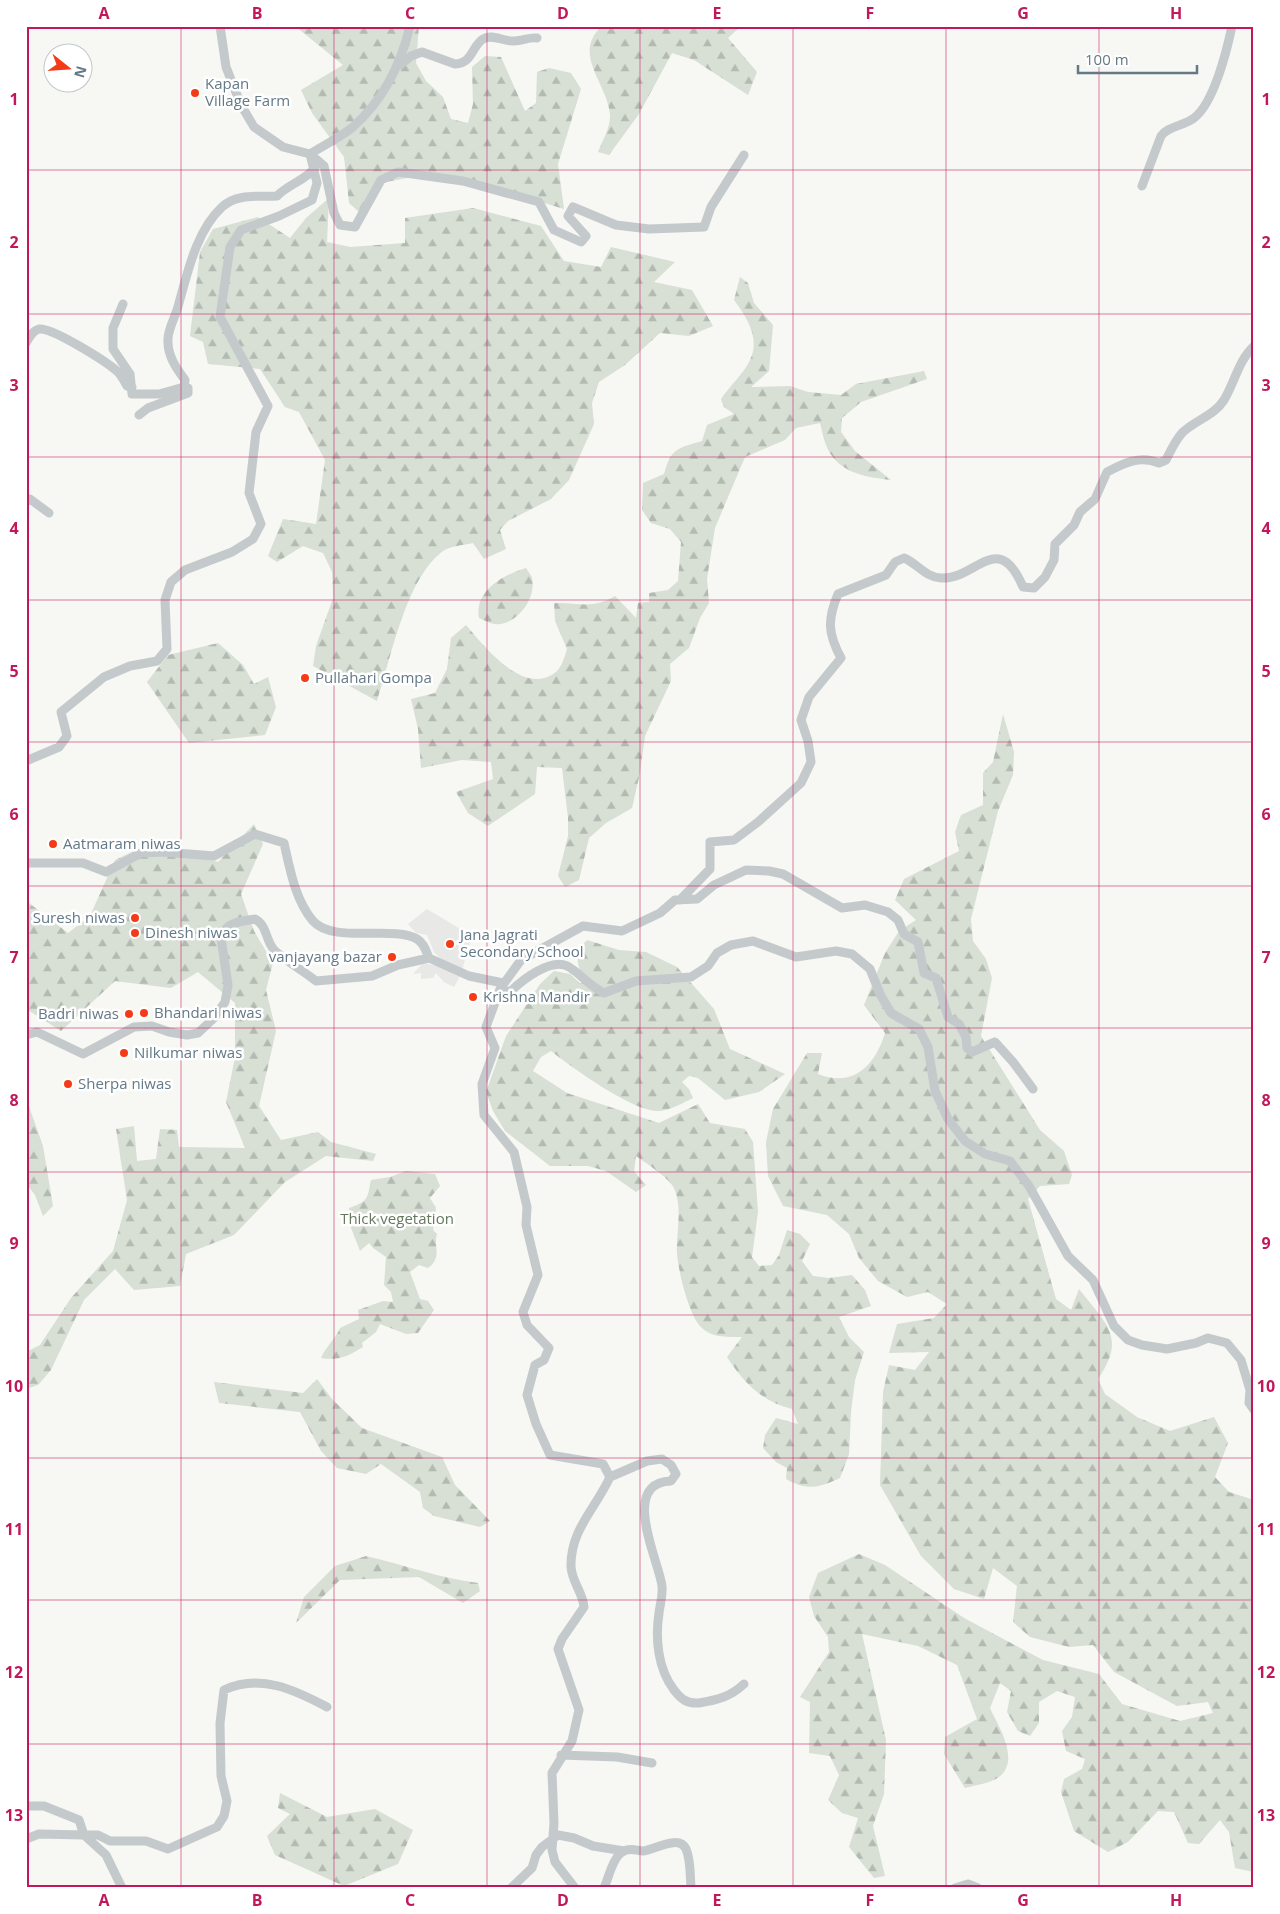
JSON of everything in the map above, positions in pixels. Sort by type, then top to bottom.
[{"type":"street","points":[[220,26],[226,67],[241,105],[254,127],[283,147],[310,154],[324,166],[334,213],[340,225],[355,227],[381,180],[398,172],[463,181],[539,202],[554,230],[581,242],[586,236],[568,216],[573,207],[616,224],[656,229],[704,228],[711,207],[744,155]]},
{"type":"street","points":[[400,65],[410,26]]},
{"type":"street","points":[[1142,186],[1154,160],[1161,136],[1165,131],[1181,126],[1195,118],[1205,106],[1227,49],[1232,26]]},
{"type":"street","points":[[310,154],[353,127],[378,99],[400,65],[411,56],[422,52],[455,64],[461,64],[467,62],[482,40],[490,36],[514,41],[537,38]]},
{"type":"street","points":[[26,761],[59,747],[67,736],[61,712],[104,677],[130,666],[157,660],[167,649],[165,600],[171,582],[185,570],[232,552],[253,539],[261,524],[249,493],[256,432],[268,406],[220,317],[230,247],[241,230],[279,216],[312,200],[317,183],[315,168],[310,154]]},
{"type":"street","points":[[184,387],[186,380],[175,366],[169,352],[168,338],[186,275],[204,233],[223,206],[235,199],[248,196],[277,196],[285,188],[304,180],[315,168]]},
{"type":"street","points":[[122,304],[112,328],[112,349],[126,365],[130,374],[132,394],[152,395],[169,393],[184,387]]},
{"type":"street","points":[[26,343],[34,331],[40,329],[52,332],[72,341],[108,365],[120,374],[128,386],[132,387]]},
{"type":"street","points":[[680,900],[710,869],[710,842],[734,840],[758,822],[802,783],[811,762],[808,741],[801,720],[809,697],[841,658],[834,645],[830,629],[830,612],[838,594],[886,575],[895,562],[904,558],[928,575],[940,578],[953,577],[983,561],[1000,560],[1008,564],[1015,571],[1023,587],[1034,588],[1045,578],[1054,560],[1055,544],[1074,525],[1080,512],[1094,499],[1107,472],[1136,460],[1150,459],[1159,463],[1166,460],[1174,443],[1183,432],[1214,411],[1224,400],[1237,369],[1254,346]]},
{"type":"street","points":[[139,415],[148,408],[188,393],[188,388],[184,387]]},
{"type":"street","points":[[26,502],[30,499],[49,513]]},
{"type":"street","points":[[26,863],[83,863],[106,872],[141,853],[163,852],[214,856],[255,834],[284,843],[294,885],[313,921],[322,928],[346,933],[398,934],[418,939],[425,947],[429,958]]},
{"type":"street","points":[[610,1476],[603,1464],[550,1455],[536,1424],[527,1395],[535,1365],[544,1360],[549,1348],[527,1325],[523,1312],[538,1275],[526,1225],[527,1207],[514,1152],[484,1115],[482,1084],[495,1048],[486,1027],[500,989],[521,960],[582,926],[622,930],[660,913],[675,900],[697,899],[714,885],[746,870],[783,874],[842,908],[865,905],[888,912],[898,920],[904,934],[918,942],[924,973],[936,978],[948,1017],[959,1024],[966,1037],[967,1048],[972,1052],[995,1042],[1033,1089]]},
{"type":"street","points":[[26,1036],[37,1032],[83,1054],[134,1027],[152,1026],[169,1032],[187,1035],[198,1033],[214,1018],[225,1002],[228,985],[221,938],[229,925],[255,919],[261,922],[269,943],[275,950],[316,981],[372,976],[398,965],[429,958],[510,992],[524,978],[553,964],[567,965],[588,985],[604,993],[636,980],[691,977],[708,966],[717,953],[732,945],[753,941],[796,957],[836,951],[852,954],[870,970],[880,994],[892,1013],[919,1029],[928,1047],[934,1091],[948,1118],[965,1141],[985,1154],[1010,1162],[1029,1186],[1068,1256],[1092,1280],[1114,1326],[1128,1340],[1142,1345],[1166,1349],[1196,1343],[1208,1338],[1227,1343],[1241,1360],[1250,1390],[1249,1403],[1254,1410]]},
{"type":"street","points":[[575,1888],[554,1862],[552,1774],[561,1755],[572,1741],[579,1710],[558,1649],[562,1639],[584,1608],[584,1599],[571,1569],[579,1528],[604,1490],[610,1476],[647,1461],[662,1459],[671,1465],[676,1474],[671,1482],[663,1482],[651,1491],[646,1504],[644,1519],[662,1586],[658,1639],[662,1669],[670,1685],[681,1699],[692,1704],[722,1699],[744,1684]]},
{"type":"street","points":[[26,1839],[39,1834],[98,1835],[110,1841],[146,1842],[168,1849],[217,1827],[224,1816],[227,1801],[221,1776],[220,1722],[224,1690],[233,1685],[268,1683],[293,1689],[327,1707]]},
{"type":"street","points":[[561,1755],[616,1756],[652,1763]]},
{"type":"street","points":[[26,1806],[44,1806],[79,1820],[84,1835],[106,1855],[122,1888]]},
{"type":"street","points":[[511,1888],[532,1868],[536,1855],[542,1847],[553,1841],[558,1835],[574,1838],[593,1846],[624,1851],[631,1849],[642,1851],[668,1844],[682,1844],[686,1849],[691,1888]]},
{"type":"street","points":[[604,1888],[615,1860],[624,1851]]},
{"type":"street","points":[[955,1888],[968,1884],[978,1888]]},
{"type":"shaded area","name":"Jana Jagrati Secondary School","points":[[427,909],[472,936],[462,970],[441,959],[434,952],[427,935],[416,933],[408,924]]},
{"type":"shaded area","points":[[423,963],[438,966],[460,976],[454,987],[444,982],[436,973],[433,978],[421,979],[421,973],[413,974]]},
{"type":"green space","points":[[295,26],[419,26],[416,63],[426,81],[443,97],[451,119],[468,123],[473,104],[472,67],[485,56],[501,57],[525,111],[536,103],[537,72],[549,68],[571,73],[581,89],[558,164],[564,209],[475,182],[417,176],[381,183],[360,213],[349,203],[344,157],[312,113],[301,90],[343,65]]},
{"type":"green space","points":[[602,26],[741,26],[728,38],[757,72],[748,95],[694,60],[672,53],[639,114],[609,155],[598,152],[608,129],[610,115],[608,103],[590,58],[590,47],[593,37]]},
{"type":"green space","points":[[329,198],[327,242],[350,247],[405,243],[405,218],[473,208],[541,226],[564,261],[601,267],[611,247],[675,262],[654,282],[692,290],[713,326],[689,336],[660,333],[625,365],[599,382],[592,403],[594,424],[569,480],[551,499],[508,521],[500,530],[506,549],[484,559],[473,543],[449,548],[430,563],[419,580],[401,620],[377,701],[313,666],[316,646],[333,598],[332,572],[323,553],[303,546],[277,562],[268,556],[283,519],[316,524],[325,460],[299,412],[285,407],[260,369],[208,364],[203,342],[190,336],[200,252],[213,229],[258,217],[290,238],[306,218]]},
{"type":"green space","points":[[740,277],[748,283],[754,303],[773,325],[769,371],[751,387],[790,386],[808,392],[841,395],[856,384],[924,371],[927,379],[861,402],[842,418],[841,432],[855,451],[891,480],[853,472],[837,462],[826,445],[820,423],[796,428],[785,440],[745,457],[715,528],[707,579],[709,603],[700,618],[689,648],[670,664],[671,681],[645,736],[640,773],[632,808],[606,823],[589,838],[579,880],[565,887],[558,876],[568,836],[568,818],[562,768],[537,767],[535,794],[488,826],[468,813],[456,792],[493,779],[491,762],[462,760],[421,768],[418,729],[411,699],[435,693],[447,669],[451,638],[466,625],[495,657],[507,667],[519,675],[532,679],[545,678],[559,669],[567,649],[555,621],[554,603],[592,604],[615,596],[636,618],[638,603],[649,602],[649,593],[668,590],[678,581],[681,542],[670,529],[651,523],[642,510],[643,483],[664,474],[670,459],[677,450],[702,441],[707,425],[734,414],[724,407],[721,399],[748,364],[754,347],[751,330],[734,300]]},
{"type":"green space","points":[[526,568],[532,578],[533,586],[528,602],[523,610],[510,621],[502,624],[494,624],[479,618],[481,600],[486,592],[508,575]]},
{"type":"green space","points":[[218,643],[243,665],[254,684],[268,677],[276,707],[265,735],[189,743],[147,682],[168,655]]},
{"type":"green space","points":[[1003,714],[1014,752],[1013,775],[998,811],[971,919],[973,941],[986,959],[992,978],[981,1036],[1040,1130],[1064,1151],[1072,1175],[1069,1184],[1040,1186],[1028,1199],[1056,1299],[1071,1310],[1079,1289],[1110,1331],[1112,1341],[1111,1352],[1107,1365],[1098,1379],[1105,1394],[1137,1417],[1170,1431],[1214,1417],[1228,1443],[1215,1477],[1229,1492],[1254,1500],[1254,1872],[1235,1868],[1229,1832],[1220,1820],[1199,1844],[1188,1843],[1174,1812],[1158,1811],[1128,1842],[1108,1852],[1074,1831],[1061,1792],[1064,1779],[1082,1769],[1085,1759],[1066,1751],[1062,1731],[1072,1717],[1075,1697],[1057,1691],[1039,1702],[1039,1723],[1030,1736],[1018,1731],[1007,1712],[1011,1691],[1000,1683],[990,1708],[1006,1743],[1008,1762],[1005,1770],[999,1777],[983,1784],[965,1788],[944,1754],[945,1737],[977,1719],[957,1665],[918,1646],[862,1634],[886,1740],[884,1794],[873,1826],[885,1876],[874,1878],[849,1847],[858,1818],[842,1813],[828,1800],[839,1775],[830,1756],[809,1753],[810,1702],[800,1697],[829,1652],[828,1637],[814,1616],[809,1597],[818,1573],[859,1554],[885,1565],[964,1618],[1043,1660],[1099,1674],[1122,1704],[1180,1721],[1213,1713],[1208,1702],[1177,1706],[1114,1672],[1093,1645],[1069,1647],[1030,1637],[1013,1622],[1017,1586],[993,1568],[984,1599],[954,1589],[921,1556],[880,1485],[883,1392],[889,1365],[915,1370],[929,1352],[889,1353],[897,1324],[934,1318],[947,1304],[928,1292],[907,1297],[878,1281],[859,1258],[849,1234],[827,1215],[783,1206],[768,1176],[766,1142],[773,1109],[807,1053],[822,1053],[818,1074],[831,1078],[842,1078],[852,1076],[861,1071],[869,1064],[881,1045],[885,1033],[864,1005],[885,953],[899,931],[916,920],[895,900],[904,879],[959,851],[955,832],[961,815],[983,805],[983,773],[993,762]]},
{"type":"green space","points":[[254,824],[263,844],[241,894],[254,931],[273,963],[266,990],[276,1031],[259,1106],[281,1140],[318,1132],[331,1142],[376,1154],[373,1161],[326,1156],[285,1182],[234,1235],[186,1254],[180,1286],[134,1290],[115,1269],[84,1300],[51,1370],[38,1385],[26,1389],[26,1352],[40,1345],[71,1298],[113,1251],[127,1200],[116,1129],[134,1126],[137,1161],[156,1159],[160,1129],[177,1130],[179,1147],[245,1148],[226,1102],[235,1057],[235,1003],[198,972],[171,988],[115,981],[61,1031],[28,1010],[26,1012],[26,909],[29,903],[68,933],[90,916],[115,860],[136,850],[177,848],[218,862]]},
{"type":"green space","points":[[587,940],[619,950],[646,952],[677,967],[714,1009],[730,1049],[785,1074],[759,1092],[725,1100],[698,1078],[689,1076],[682,1082],[689,1089],[693,1098],[670,1109],[656,1111],[645,1109],[617,1096],[551,1051],[541,1057],[533,1071],[567,1093],[659,1123],[698,1104],[710,1123],[745,1129],[753,1142],[758,1212],[752,1257],[759,1266],[772,1265],[779,1255],[787,1230],[800,1234],[810,1244],[802,1261],[813,1276],[829,1278],[852,1275],[865,1290],[871,1306],[839,1317],[849,1337],[864,1352],[855,1380],[849,1454],[840,1478],[813,1487],[793,1483],[786,1479],[787,1468],[776,1462],[763,1448],[765,1435],[776,1418],[798,1424],[792,1409],[771,1401],[754,1390],[727,1357],[742,1337],[711,1334],[697,1322],[685,1293],[678,1261],[679,1212],[677,1196],[671,1184],[636,1156],[634,1171],[646,1185],[636,1192],[606,1171],[588,1166],[550,1166],[505,1131],[493,1111],[486,1092],[506,1036],[540,984],[554,971],[570,974],[581,984],[584,979],[579,968],[578,954]]},
{"type":"green space","points":[[26,1098],[43,1146],[53,1206],[43,1216],[35,1195],[26,1183]]},
{"type":"green space","name":"Thick vegetation","points":[[406,1171],[435,1174],[440,1186],[430,1198],[436,1208],[433,1230],[437,1234],[435,1260],[428,1268],[419,1265],[410,1272],[420,1299],[428,1301],[434,1310],[418,1333],[406,1334],[380,1324],[376,1332],[362,1343],[363,1347],[358,1350],[338,1358],[321,1358],[340,1328],[359,1319],[358,1310],[383,1301],[393,1302],[391,1292],[384,1285],[386,1257],[369,1243],[360,1251],[351,1228],[349,1208],[364,1201],[369,1191],[371,1180],[390,1177]]},
{"type":"green space","points":[[317,1379],[332,1399],[362,1428],[442,1457],[455,1485],[490,1521],[480,1527],[434,1516],[423,1508],[420,1492],[381,1464],[366,1474],[337,1468],[321,1451],[300,1412],[219,1403],[214,1382],[303,1393]]},
{"type":"green space","points":[[366,1556],[436,1575],[478,1583],[480,1591],[463,1603],[419,1577],[340,1580],[296,1623],[304,1597],[335,1566]]},
{"type":"green space","points":[[280,1793],[327,1817],[375,1809],[413,1830],[398,1864],[344,1886],[275,1855],[267,1836],[290,1814],[278,1808]]},
{"type":"place","name":"Kapan Village Farm","points":[[195,93]]},
{"type":"place","name":"Pullahari Gompa","points":[[305,678]]},
{"type":"place","name":"Aatmaram niwas","points":[[53,844]]},
{"type":"place","name":"Suresh niwas","points":[[135,918]]},
{"type":"place","name":"Dinesh niwas","points":[[135,933]]},
{"type":"place","name":"Jana Jagrati Secondary School","points":[[450,944]]},
{"type":"place","name":"vanjayang bazar","points":[[392,957]]},
{"type":"place","name":"Krishna Mandir","points":[[473,997]]},
{"type":"place","name":"Bhandari niwas","points":[[144,1013]]},
{"type":"place","name":"Badri niwas","points":[[129,1014]]},
{"type":"place","name":"Nilkumar niwas","points":[[124,1053]]},
{"type":"place","name":"Sherpa niwas","points":[[68,1084]]}]
